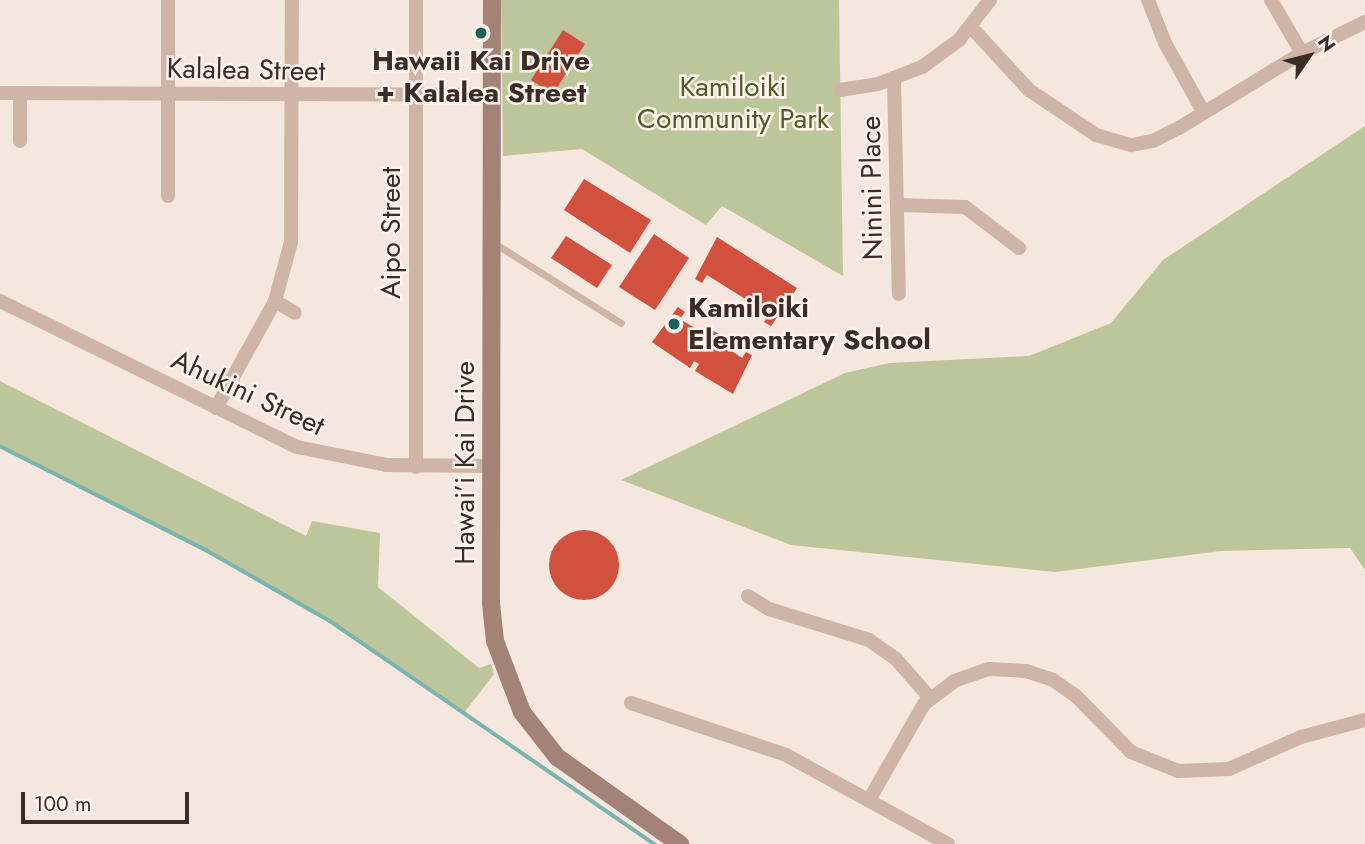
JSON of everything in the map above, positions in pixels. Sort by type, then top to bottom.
[{"type":"main road","name":"Hawai’i Kai Drive","points":[[492,0],[492,623],[513,696],[532,729],[570,771],[680,844]]},
{"type":"street","points":[[168,0],[168,196]]},
{"type":"street","points":[[216,408],[275,301],[294,221],[292,0]]},
{"type":"street","name":"Aipo Street","points":[[416,0],[416,467]]},
{"type":"street","points":[[840,90],[894,80],[935,59],[971,27],[990,0]]},
{"type":"street","points":[[1148,0],[1165,43],[1204,113]]},
{"type":"street","points":[[1271,0],[1302,53]]},
{"type":"street","points":[[971,27],[1017,80],[1105,140],[1143,144],[1204,113],[1302,53],[1365,22]]},
{"type":"street","name":"Ninini Place","points":[[894,80],[899,294]]},
{"type":"street","name":"Kalalea Street","points":[[0,93],[416,97],[492,94]]},
{"type":"street","points":[[20,94],[20,141]]},
{"type":"street","points":[[898,205],[965,207],[1019,248]]},
{"type":"street","name":"Ahukini Street","points":[[0,301],[269,436],[326,456],[416,467],[491,466]]},
{"type":"street","points":[[275,301],[295,313]]},
{"type":"street","points":[[748,596],[769,608],[869,640],[896,659],[930,698]]},
{"type":"street","points":[[869,800],[913,719],[930,698],[954,681],[980,671],[1008,668],[1035,673],[1076,696],[1131,752],[1158,766],[1188,772],[1229,769],[1301,737],[1365,720]]},
{"type":"street","points":[[631,703],[786,755],[948,844]]},
{"type":"lane","points":[[491,241],[621,323]]},
{"type":"green space","name":"Kamiloiki Community Park","points":[[501,0],[839,0],[843,276],[722,206],[706,225],[582,149],[503,156]]},
{"type":"green space","points":[[1365,126],[1365,570],[1350,548],[1221,551],[1055,572],[791,545],[621,480],[845,373],[889,363],[1029,356],[1111,323],[1163,260]]},
{"type":"green space","points":[[0,381],[306,536],[312,521],[380,533],[378,587],[479,668],[491,664],[494,674],[464,713],[330,621],[206,550],[0,446]]},
{"type":"building","points":[[563,30],[585,44],[553,94],[531,80]]},
{"type":"building","points":[[584,179],[651,220],[630,253],[564,210]]},
{"type":"building","points":[[654,234],[689,258],[655,310],[619,287]]},
{"type":"building","points":[[566,236],[612,265],[597,288],[551,258]]},
{"type":"building","points":[[717,237],[797,288],[771,326],[764,322],[769,314],[707,275],[702,283],[695,279]]},
{"type":"building","points":[[678,307],[685,312],[680,319],[708,336],[712,330],[719,334],[715,340],[742,358],[746,352],[752,355],[733,394],[695,371],[699,364],[694,361],[690,368],[652,342]]},
{"type":"building","points":[[584,530],[603,536],[613,546],[619,565],[613,584],[603,594],[584,600],[565,594],[555,584],[549,565],[555,546],[565,536]]},
{"type":"waterway","points":[[0,446],[206,550],[330,621],[655,844]]},
{"type":"place","name":"Hawaii Kai Drive + Kalalea Street","points":[[481,33]]},
{"type":"place","name":"Kamiloiki Elementary School","points":[[674,324]]}]
